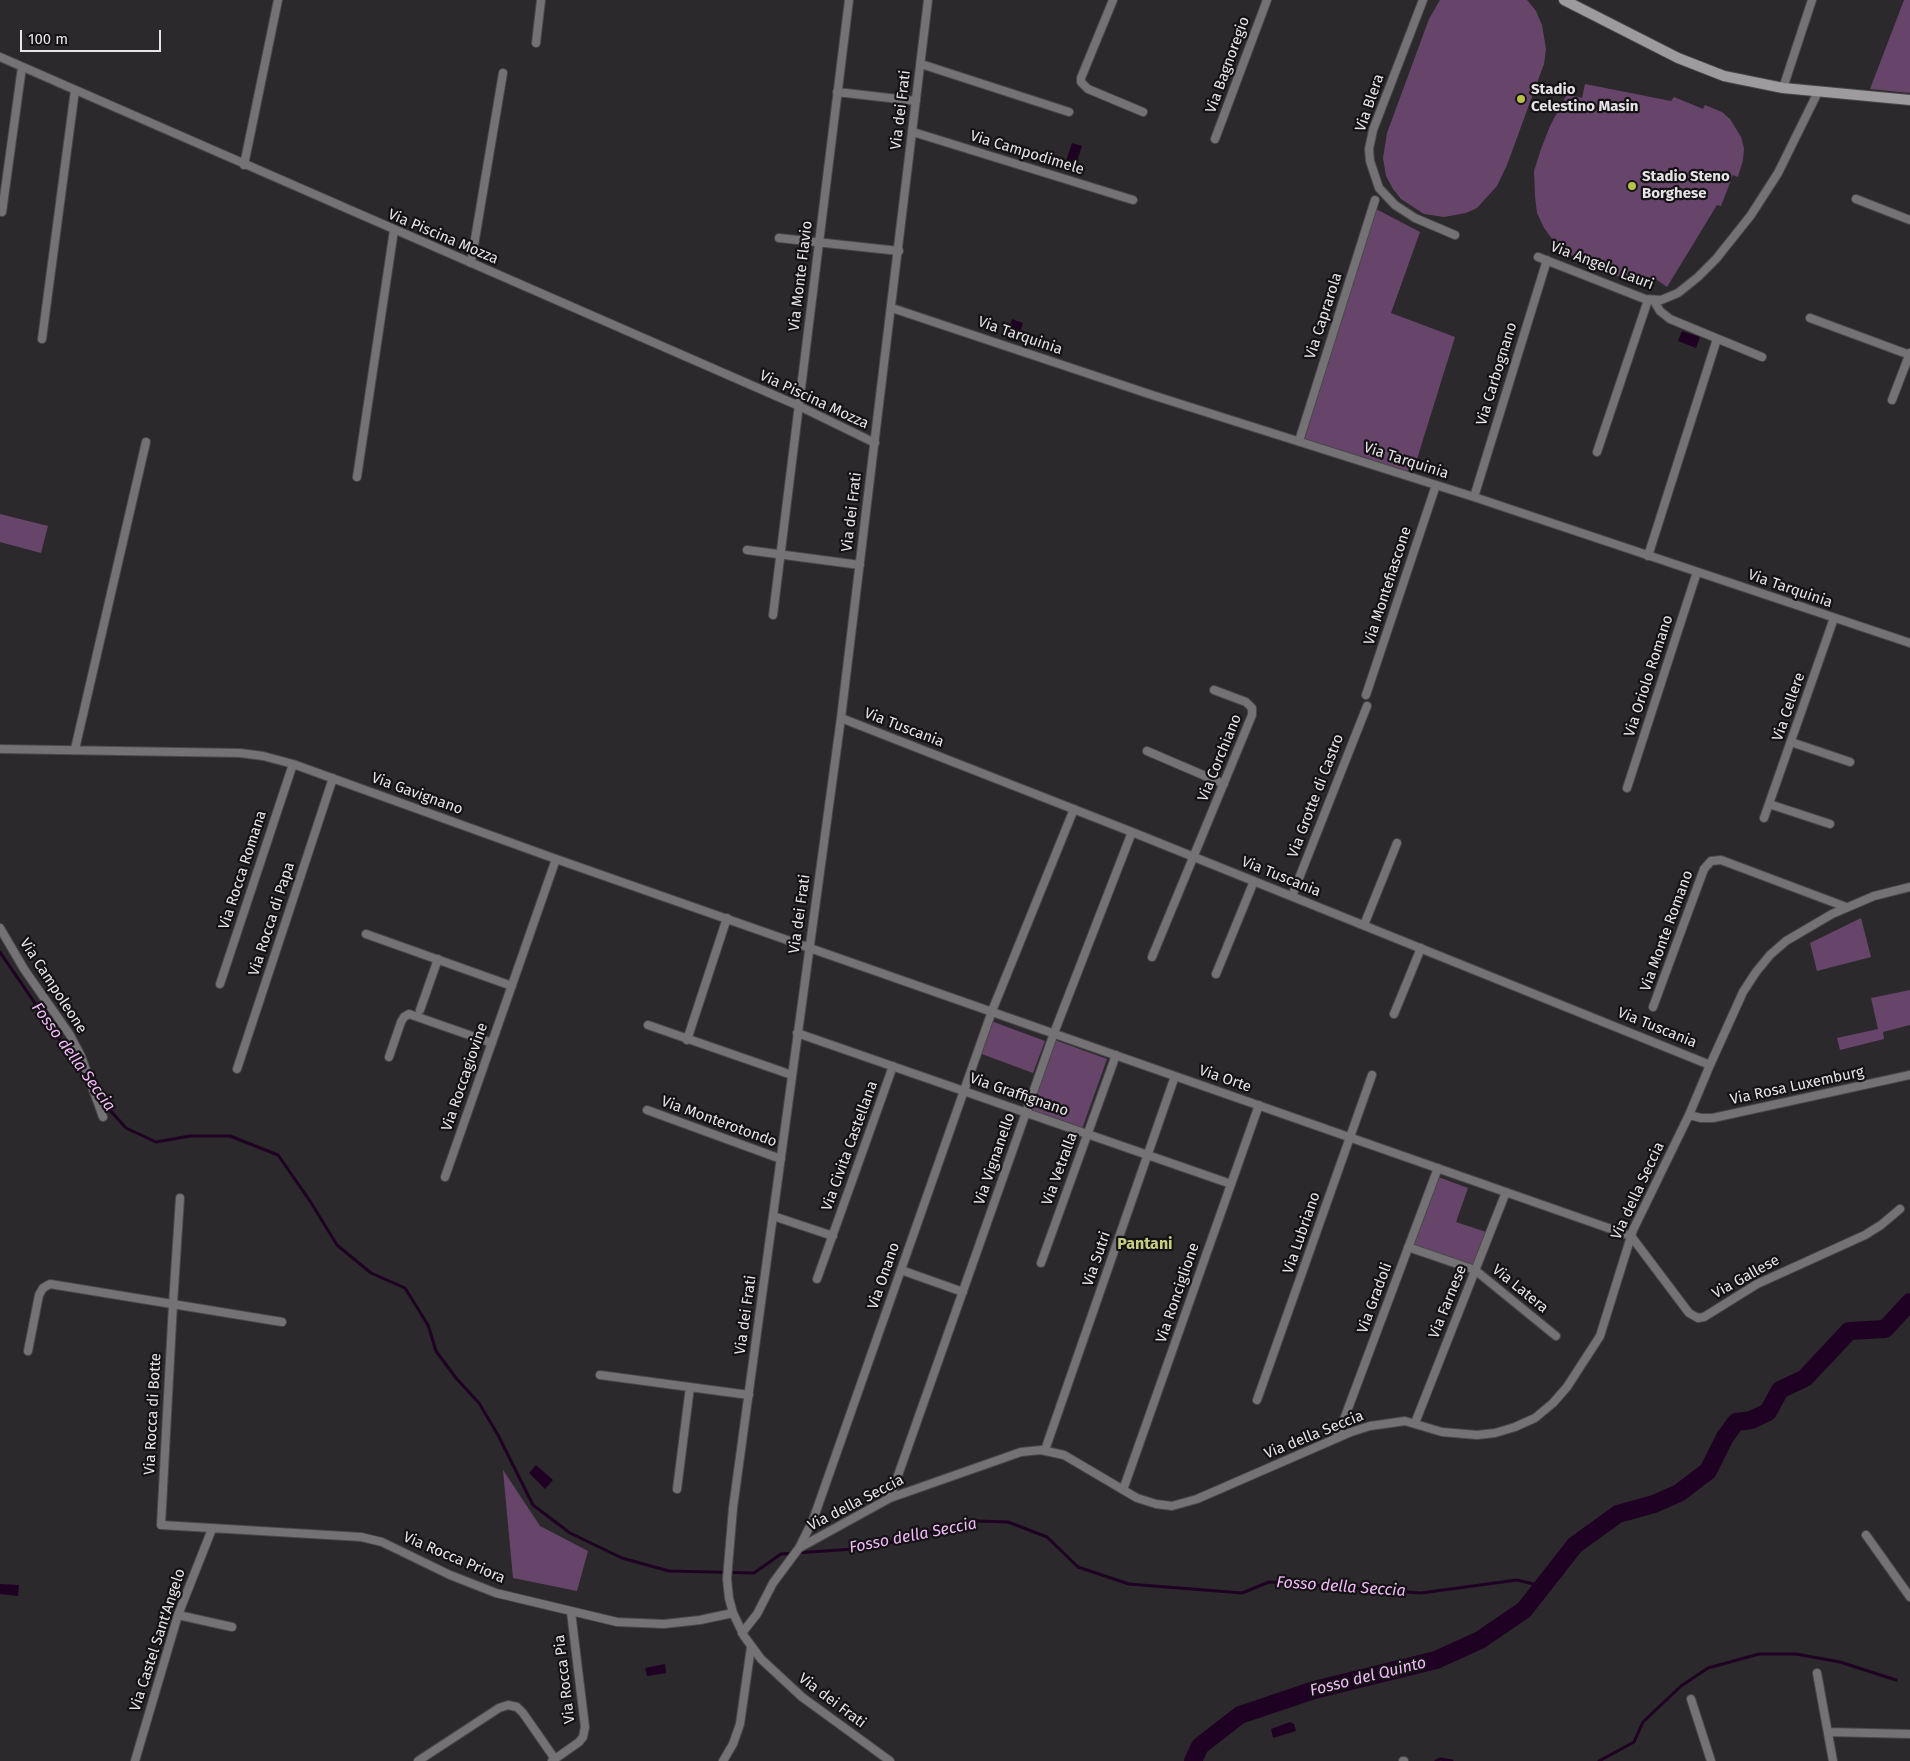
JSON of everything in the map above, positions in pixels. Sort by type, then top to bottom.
[{"type":"main road","points":[[1564,0],[1673,55],[1738,79],[1783,88],[1910,100]]},
{"type":"street","points":[[244,165],[278,0]]},
{"type":"street","points":[[536,42],[542,0]]},
{"type":"street","name":"Via Monte Flavio","points":[[773,615],[849,0]]},
{"type":"street","name":"Via dei Frati","points":[[890,1761],[796,1692],[770,1669],[742,1633],[733,1613],[727,1579],[749,1395],[841,718],[928,0]]},
{"type":"street","points":[[1113,0],[1081,82],[1088,89],[1142,112]]},
{"type":"street","name":"Via Bagnoregio","points":[[1215,139],[1267,0]]},
{"type":"street","name":"Via Blera","points":[[1423,0],[1373,130],[1369,149],[1370,161],[1378,185],[1395,205],[1420,220],[1454,235]]},
{"type":"street","points":[[1783,88],[1812,0]]},
{"type":"street","name":"Via Piscina Mozza","points":[[0,57],[799,406],[875,443]]},
{"type":"street","points":[[920,64],[1069,112]]},
{"type":"street","points":[[2,212],[22,67]]},
{"type":"street","points":[[471,263],[503,73]]},
{"type":"street","points":[[42,339],[75,90]]},
{"type":"street","points":[[837,92],[916,101]]},
{"type":"street","name":"Via Angelo Lauri","points":[[1538,257],[1651,300],[1668,298],[1687,286],[1709,267],[1732,240],[1771,184],[1818,92]]},
{"type":"street","name":"Via Campodimele","points":[[913,132],[1133,200]]},
{"type":"street","points":[[1856,199],[1910,220]]},
{"type":"street","name":"Via Caprarola","points":[[1298,441],[1375,200]]},
{"type":"street","points":[[357,477],[394,230]]},
{"type":"street","points":[[779,238],[899,251]]},
{"type":"street","name":"Via Carbognano","points":[[1474,497],[1547,260]]},
{"type":"street","points":[[1651,300],[1670,319],[1762,357]]},
{"type":"street","points":[[1597,452],[1651,300]]},
{"type":"street","name":"Via Tarquinia","points":[[892,308],[1152,395],[1474,497],[1910,643]]},
{"type":"street","points":[[1810,318],[1910,355],[1892,400]]},
{"type":"street","points":[[1648,556],[1717,339]]},
{"type":"street","points":[[75,749],[146,442]]},
{"type":"street","name":"Via Montefiascone","points":[[1366,695],[1436,485]]},
{"type":"street","points":[[747,550],[860,564]]},
{"type":"street","name":"Via Oriolo Romano","points":[[1627,788],[1697,572]]},
{"type":"street","name":"Via Cellere","points":[[1764,818],[1834,618]]},
{"type":"street","name":"Via Corchiano","points":[[1152,957],[1252,717],[1252,710],[1246,702],[1214,690]]},
{"type":"street","name":"Via Grotte di Castro","points":[[1292,896],[1366,706]]},
{"type":"street","name":"Via Tuscania","points":[[841,718],[1132,832],[1710,1065]]},
{"type":"street","points":[[1791,742],[1850,762]]},
{"type":"street","name":"Via Gavignano","points":[[0,748],[244,753],[266,756],[809,947]]},
{"type":"street","points":[[1148,751],[1224,784]]},
{"type":"street","name":"Via Rocca Romana","points":[[220,984],[293,764]]},
{"type":"street","name":"Via Rocca di Papa","points":[[237,1069],[333,778]]},
{"type":"street","points":[[1769,804],[1830,824]]},
{"type":"street","name":"Via Onano","points":[[799,1548],[813,1520],[992,1011],[1074,809]]},
{"type":"street","name":"Via Vignanello","points":[[890,1498],[1054,1033],[1132,832]]},
{"type":"street","points":[[1364,925],[1397,843]]},
{"type":"street","name":"Via Roccagiovine","points":[[445,1177],[556,859]]},
{"type":"street","name":"Via Monte Romano","points":[[1653,1007],[1704,870],[1712,861],[1719,859],[1846,906]]},
{"type":"street","points":[[1216,974],[1254,881]]},
{"type":"street","name":"Via della Seccia","points":[[742,1633],[754,1618],[771,1587],[799,1548],[890,1498],[1021,1452],[1045,1450],[1075,1460],[1140,1499],[1168,1506],[1180,1505],[1372,1425],[1401,1421],[1415,1423],[1447,1433],[1483,1435],[1524,1423],[1549,1407],[1567,1387],[1600,1336],[1631,1236],[1689,1115],[1744,989],[1764,961],[1795,935],[1846,906],[1874,896],[1910,887]]},
{"type":"street","points":[[687,1040],[727,918]]},
{"type":"street","name":"Via Campoleone","points":[[0,928],[21,965],[70,1035],[97,1098],[103,1117]]},
{"type":"street","points":[[366,934],[512,986]]},
{"type":"street","name":"Via Orte","points":[[809,947],[1631,1236]]},
{"type":"street","points":[[1394,1014],[1421,948]]},
{"type":"street","points":[[420,1010],[438,959]]},
{"type":"street","points":[[389,1057],[401,1022],[409,1014],[492,1043]]},
{"type":"street","points":[[648,1026],[792,1075]]},
{"type":"street","name":"Via Graffignano","points":[[798,1032],[1231,1184]]},
{"type":"street","name":"Via Vetralla","points":[[1041,1263],[1116,1055]]},
{"type":"street","name":"Via Civita Castellana","points":[[817,1279],[893,1066]]},
{"type":"street","name":"Via Lubriano","points":[[1257,1400],[1372,1075]]},
{"type":"street","name":"Via Rosa Luxemburg","points":[[1689,1115],[1704,1119],[1713,1118],[1910,1075]]},
{"type":"street","name":"Via Sutri","points":[[1045,1450],[1175,1076]]},
{"type":"street","name":"Via Ronciglione","points":[[1123,1490],[1259,1105]]},
{"type":"street","name":"Via Monterotondo","points":[[647,1110],[781,1159]]},
{"type":"street","name":"Via Gradoli","points":[[1338,1438],[1438,1168]]},
{"type":"street","name":"Via Farnese","points":[[1415,1423],[1506,1192]]},
{"type":"street","name":"Via Rocca di Botte","points":[[162,1525],[180,1198]]},
{"type":"street","name":"Via Gallese","points":[[1631,1236],[1689,1313],[1700,1318],[1752,1286],[1870,1232],[1900,1209]]},
{"type":"street","name":"Via Civita Castellana","points":[[773,1216],[833,1236]]},
{"type":"street","name":"Via Latera","points":[[1408,1247],[1475,1270],[1556,1336]]},
{"type":"street","points":[[901,1270],[962,1292]]},
{"type":"street","points":[[28,1351],[39,1295],[47,1284],[282,1322]]},
{"type":"street","points":[[600,1375],[749,1395]]},
{"type":"street","points":[[677,1489],[690,1387]]},
{"type":"street","name":"Via Rocca Priora","points":[[162,1525],[349,1535],[369,1538],[488,1590],[608,1620],[651,1624],[682,1622],[733,1613]]},
{"type":"street","name":"Via Castel Sant'Angelo","points":[[135,1761],[178,1614],[212,1529]]},
{"type":"street","points":[[1866,1535],[1910,1597]]},
{"type":"street","name":"Via Rocca Pia","points":[[418,1761],[499,1708],[508,1705],[517,1706],[523,1712],[553,1760],[579,1742],[583,1737],[585,1727],[571,1612]]},
{"type":"street","points":[[178,1614],[232,1627]]},
{"type":"street","points":[[723,1761],[733,1744],[740,1724],[751,1647]]},
{"type":"street","points":[[1817,1673],[1834,1761]]},
{"type":"street","points":[[1691,1699],[1711,1761]]},
{"type":"street","points":[[1828,1732],[1910,1734]]},
{"type":"shaded area","points":[[1440,0],[1527,0],[1536,11],[1542,25],[1546,49],[1544,64],[1507,165],[1497,186],[1477,208],[1466,213],[1444,217],[1424,214],[1401,199],[1386,176],[1383,158],[1387,133],[1429,19]]},
{"type":"shaded area","points":[[1904,0],[1910,0],[1910,93],[1870,89]]},
{"type":"shaded area","name":"Stadio Steno Borghese","points":[[1585,84],[1671,101],[1674,97],[1703,109],[1705,105],[1722,112],[1730,119],[1741,137],[1744,148],[1738,177],[1733,175],[1721,206],[1717,205],[1667,287],[1657,280],[1643,285],[1583,264],[1555,243],[1544,228],[1537,213],[1534,171],[1541,149],[1550,126],[1567,94],[1582,98]]},
{"type":"shaded area","points":[[1072,143],[1082,146],[1076,164],[1066,161]]},
{"type":"shaded area","points":[[1376,209],[1420,232],[1391,313],[1455,337],[1412,475],[1303,440]]},
{"type":"shaded area","points":[[1012,319],[1023,323],[1017,342],[1006,339]]},
{"type":"shaded area","points":[[1682,331],[1700,337],[1696,348],[1678,341]]},
{"type":"shaded area","points":[[0,514],[48,526],[41,553],[0,542]]},
{"type":"shaded area","points":[[1861,918],[1871,957],[1817,971],[1810,943]]},
{"type":"shaded area","points":[[1910,990],[1910,1025],[1883,1032],[1884,1039],[1840,1050],[1837,1038],[1878,1029],[1871,998]]},
{"type":"shaded area","points":[[991,1021],[1045,1041],[1033,1073],[979,1053]]},
{"type":"shaded area","points":[[1055,1040],[1107,1059],[1082,1129],[1029,1109]]},
{"type":"shaded area","points":[[1438,1177],[1468,1188],[1456,1222],[1486,1232],[1473,1268],[1413,1247]]},
{"type":"shaded area","points":[[536,1465],[553,1480],[545,1489],[529,1473]]},
{"type":"shaded area","points":[[503,1470],[540,1526],[588,1551],[577,1591],[513,1578]]},
{"type":"shaded area","points":[[0,1584],[19,1585],[18,1596],[0,1594]]},
{"type":"shaded area","points":[[665,1664],[666,1673],[647,1676],[645,1668]]},
{"type":"shaded area","points":[[1290,1722],[1294,1724],[1296,1731],[1273,1738],[1271,1729]]},
{"type":"waterway","name":"Fosso della Seccia","points":[[0,952],[86,1078]]},
{"type":"waterway","name":"Fosso della Seccia","points":[[99,1098],[126,1128],[156,1142],[190,1136],[230,1136],[278,1155],[310,1201],[337,1245],[371,1273],[405,1288],[428,1325],[436,1351],[456,1378],[479,1403],[498,1435],[533,1505],[570,1533],[622,1558],[669,1571],[754,1573],[781,1554],[868,1548],[977,1521],[1008,1522],[1047,1537],[1078,1567],[1129,1584],[1242,1593],[1269,1582],[1421,1593],[1517,1580],[1542,1586]]},
{"type":"waterway","name":"Fosso del Quinto","points":[[1193,1761],[1200,1746],[1240,1715],[1314,1690],[1436,1660],[1480,1640],[1524,1610],[1575,1545],[1618,1514],[1654,1504],[1679,1493],[1708,1471],[1725,1437],[1736,1422],[1751,1420],[1768,1412],[1780,1390],[1805,1378],[1849,1331],[1885,1329],[1910,1302]]},
{"type":"waterway","points":[[1599,1761],[1634,1742],[1643,1722],[1681,1686],[1708,1668],[1759,1654],[1796,1654],[1840,1662],[1896,1680]]},
{"type":"waterway","points":[[1436,1761],[1440,1759],[1452,1761]]},
{"type":"place","name":"Stadio Celestino Masin","points":[[1521,99]]},
{"type":"place","name":"Stadio Steno Borghese","points":[[1632,186]]},
{"type":"district","name":"Pantani","points":[[1145,1245]]}]
